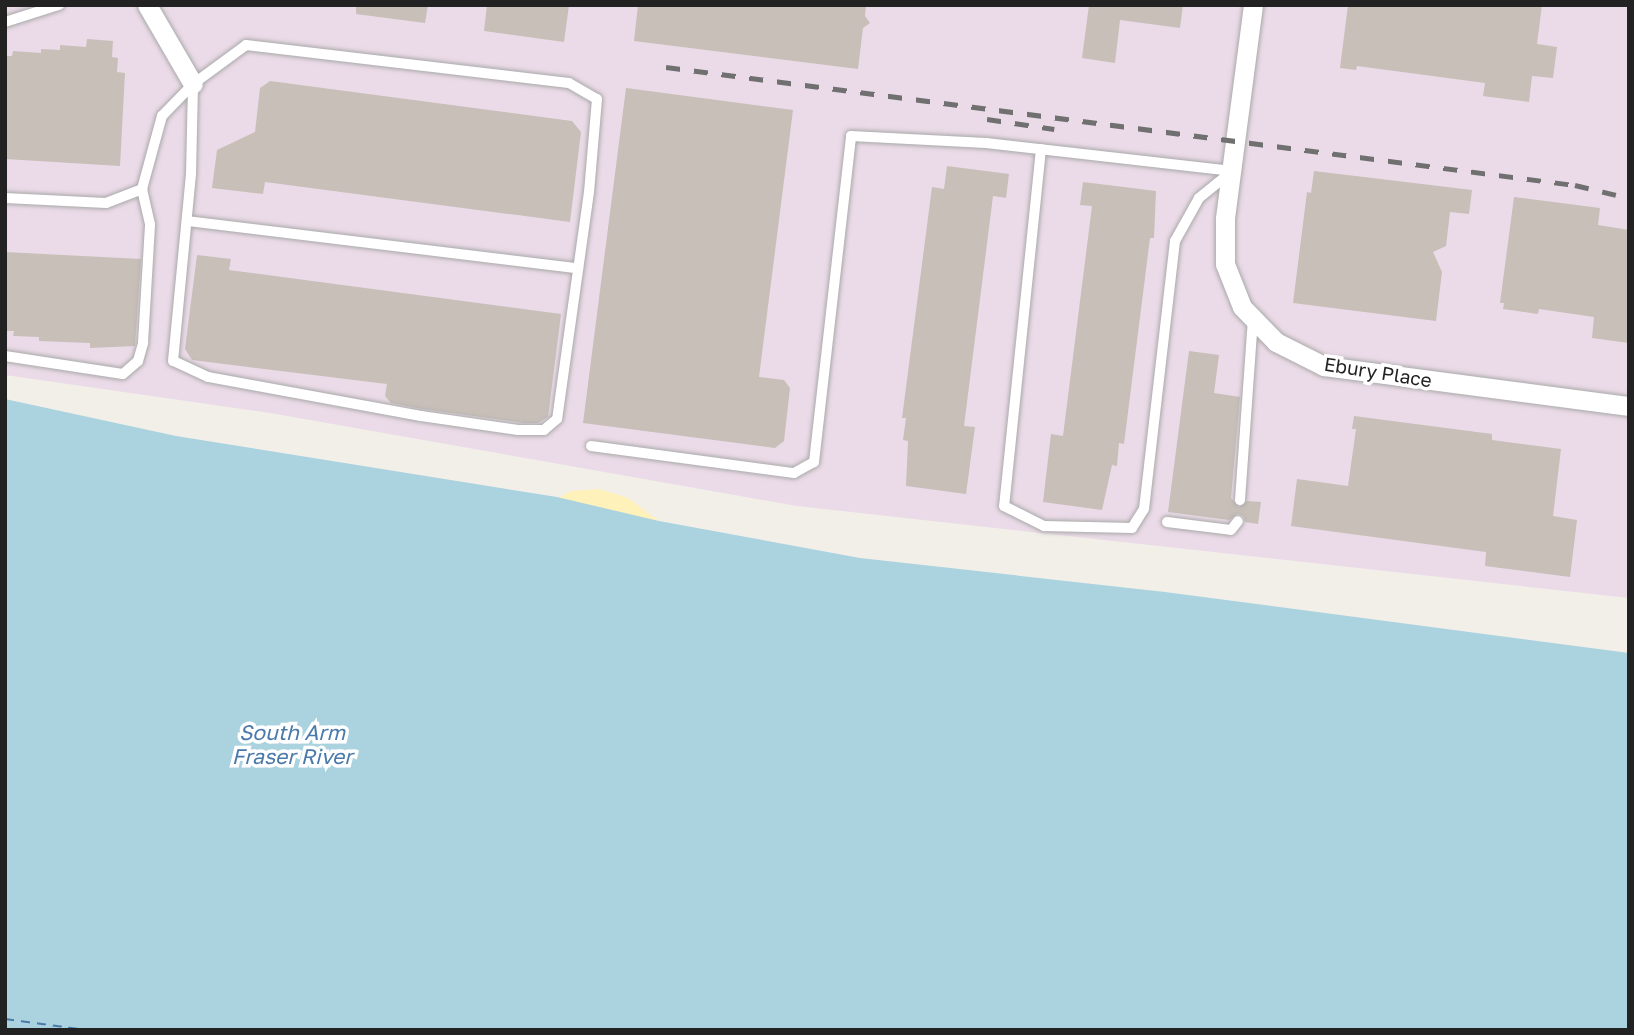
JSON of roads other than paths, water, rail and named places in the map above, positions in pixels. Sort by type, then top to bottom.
[{"type":"street","points":[[147,5],[193,84]]},
{"type":"street","name":"Ebury Place","points":[[1253,5],[1226,219],[1225,264],[1242,307],[1276,342],[1324,366],[1629,407]]},
{"type":"lane","points":[[5,22],[59,5]]},
{"type":"lane","points":[[5,356],[123,374],[138,360],[143,343],[150,224],[142,189],[162,116],[193,84],[246,45],[569,83],[597,100],[557,419],[544,430],[518,430],[421,416],[208,377],[173,361],[187,221],[193,84]]},
{"type":"lane","points":[[591,446],[794,473],[814,462],[851,136],[1041,149],[1232,171]]},
{"type":"lane","points":[[1041,149],[1004,506],[1044,526],[1132,528],[1144,509],[1175,241],[1199,198],[1232,171]]},
{"type":"lane","points":[[5,198],[106,203],[142,189]]},
{"type":"lane","points":[[187,221],[578,268]]},
{"type":"lane","points":[[1241,500],[1253,318]]},
{"type":"lane","points":[[1167,522],[1231,530],[1238,522]]},
{"type":"water","name":"South Arm Fraser River","points":[[5,399],[176,436],[557,497],[659,521],[860,558],[1165,592],[1629,653],[1629,1030],[5,1030]]},
{"type":"railway","points":[[666,67],[1575,185],[1629,198]]},
{"type":"railway","points":[[987,119],[1054,129]]}]
